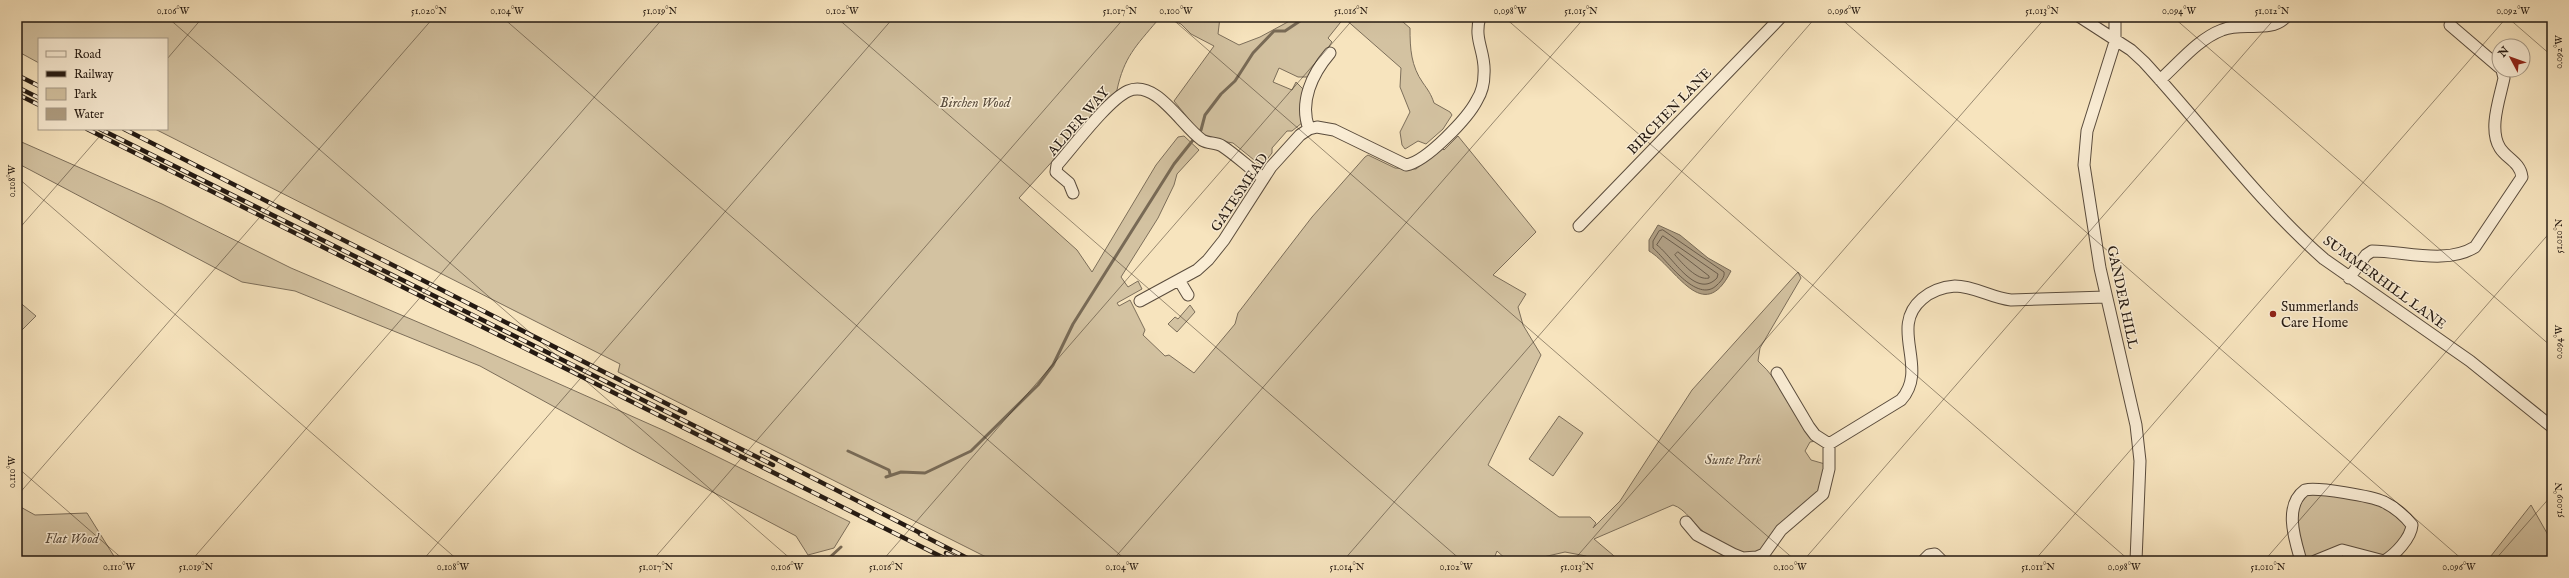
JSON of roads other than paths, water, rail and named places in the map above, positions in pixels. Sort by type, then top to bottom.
[{"type":"street","points":[[1330,53],[1316,70],[1305,104],[1304,112],[1309,129],[1327,127],[1406,165],[1422,159],[1455,128],[1480,94],[1484,63],[1477,37],[1478,22],[1470,17]]},
{"type":"street","name":"BIRCHEN LANE","points":[[1579,226],[1781,17]]},
{"type":"street","name":"SUMMERHILL LANE","points":[[2080,17],[2115,42],[2131,50],[2160,80],[2251,184],[2306,242],[2348,278],[2470,361],[2552,427]]},
{"type":"street","name":"GANDER HILL","points":[[2115,17],[2115,42],[2087,131],[2084,148],[2090,212],[2106,297],[2136,425],[2140,461],[2136,561]]},
{"type":"street","points":[[2160,80],[2200,44],[2220,30],[2244,24],[2271,26],[2286,17]]},
{"type":"street","points":[[2450,25],[2491,60]]},
{"type":"street","points":[[2348,278],[2366,255],[2372,252],[2451,255],[2464,253],[2475,247],[2522,176],[2519,166],[2504,153],[2496,138],[2495,127],[2504,78]]},
{"type":"street","name":"ALDER WAY","points":[[1073,192],[1069,184],[1056,172],[1057,165],[1115,100],[1129,90],[1146,90],[1162,98],[1173,114],[1190,130],[1203,140],[1223,147],[1263,178]]},
{"type":"street","name":"GATESMEAD","points":[[1140,300],[1197,270],[1217,251],[1263,178],[1300,136],[1309,129]]},
{"type":"street","points":[[1179,280],[1188,295]]},
{"type":"street","points":[[1829,444],[1901,400],[1908,392],[1913,376],[1908,316],[1917,303],[1935,290],[1957,286],[1997,298],[2011,300],[2106,297]]},
{"type":"street","points":[[1777,373],[1809,427],[1815,435],[1829,444]]},
{"type":"street","points":[[1686,522],[1698,535],[1733,554],[1743,558],[1757,557],[1764,554],[1781,530],[1823,494],[1829,469],[1829,444]]},
{"type":"street","points":[[2301,561],[2292,532],[2296,501],[2305,490],[2322,489],[2383,502],[2402,514],[2412,525],[2408,536],[2390,557],[2384,561],[2342,550],[2315,561]]},
{"type":"street","points":[[1923,561],[1929,556],[1935,554],[1942,561]]},
{"type":"water","points":[[1658,225],[1680,235],[1708,258],[1731,271],[1721,287],[1710,294],[1700,294],[1679,279],[1649,251],[1649,240]]},
{"type":"waterway","points":[[886,477],[901,472],[925,473],[971,451],[1038,385],[1053,365],[1073,324],[1174,164],[1201,130],[1205,115],[1221,94],[1235,81],[1253,53],[1274,31],[1285,31],[1306,17]]},
{"type":"waterway","points":[[848,451],[889,470],[890,474]]},
{"type":"waterway","points":[[817,561],[828,559],[841,547]]},
{"type":"railway","points":[[17,75],[38,86]]},
{"type":"railway","points":[[17,87],[38,98]]},
{"type":"railway","points":[[17,94],[38,104]]},
{"type":"railway","points":[[89,130],[950,561]]},
{"type":"railway","points":[[102,130],[773,465]]},
{"type":"railway","points":[[126,130],[685,413]]},
{"type":"railway","points":[[762,452],[926,536]]},
{"type":"railway","points":[[920,534],[973,561]]},
{"type":"railway","points":[[946,553],[962,561]]},
{"type":"place","name":"Summerlands Care Home","points":[[2273,314]]},
{"type":"park label","name":"Birchen Wood","points":[[975,102]]},
{"type":"park label","name":"Sunte Park","points":[[1733,459]]},
{"type":"park label","name":"Flat Wood","points":[[72,538]]}]
